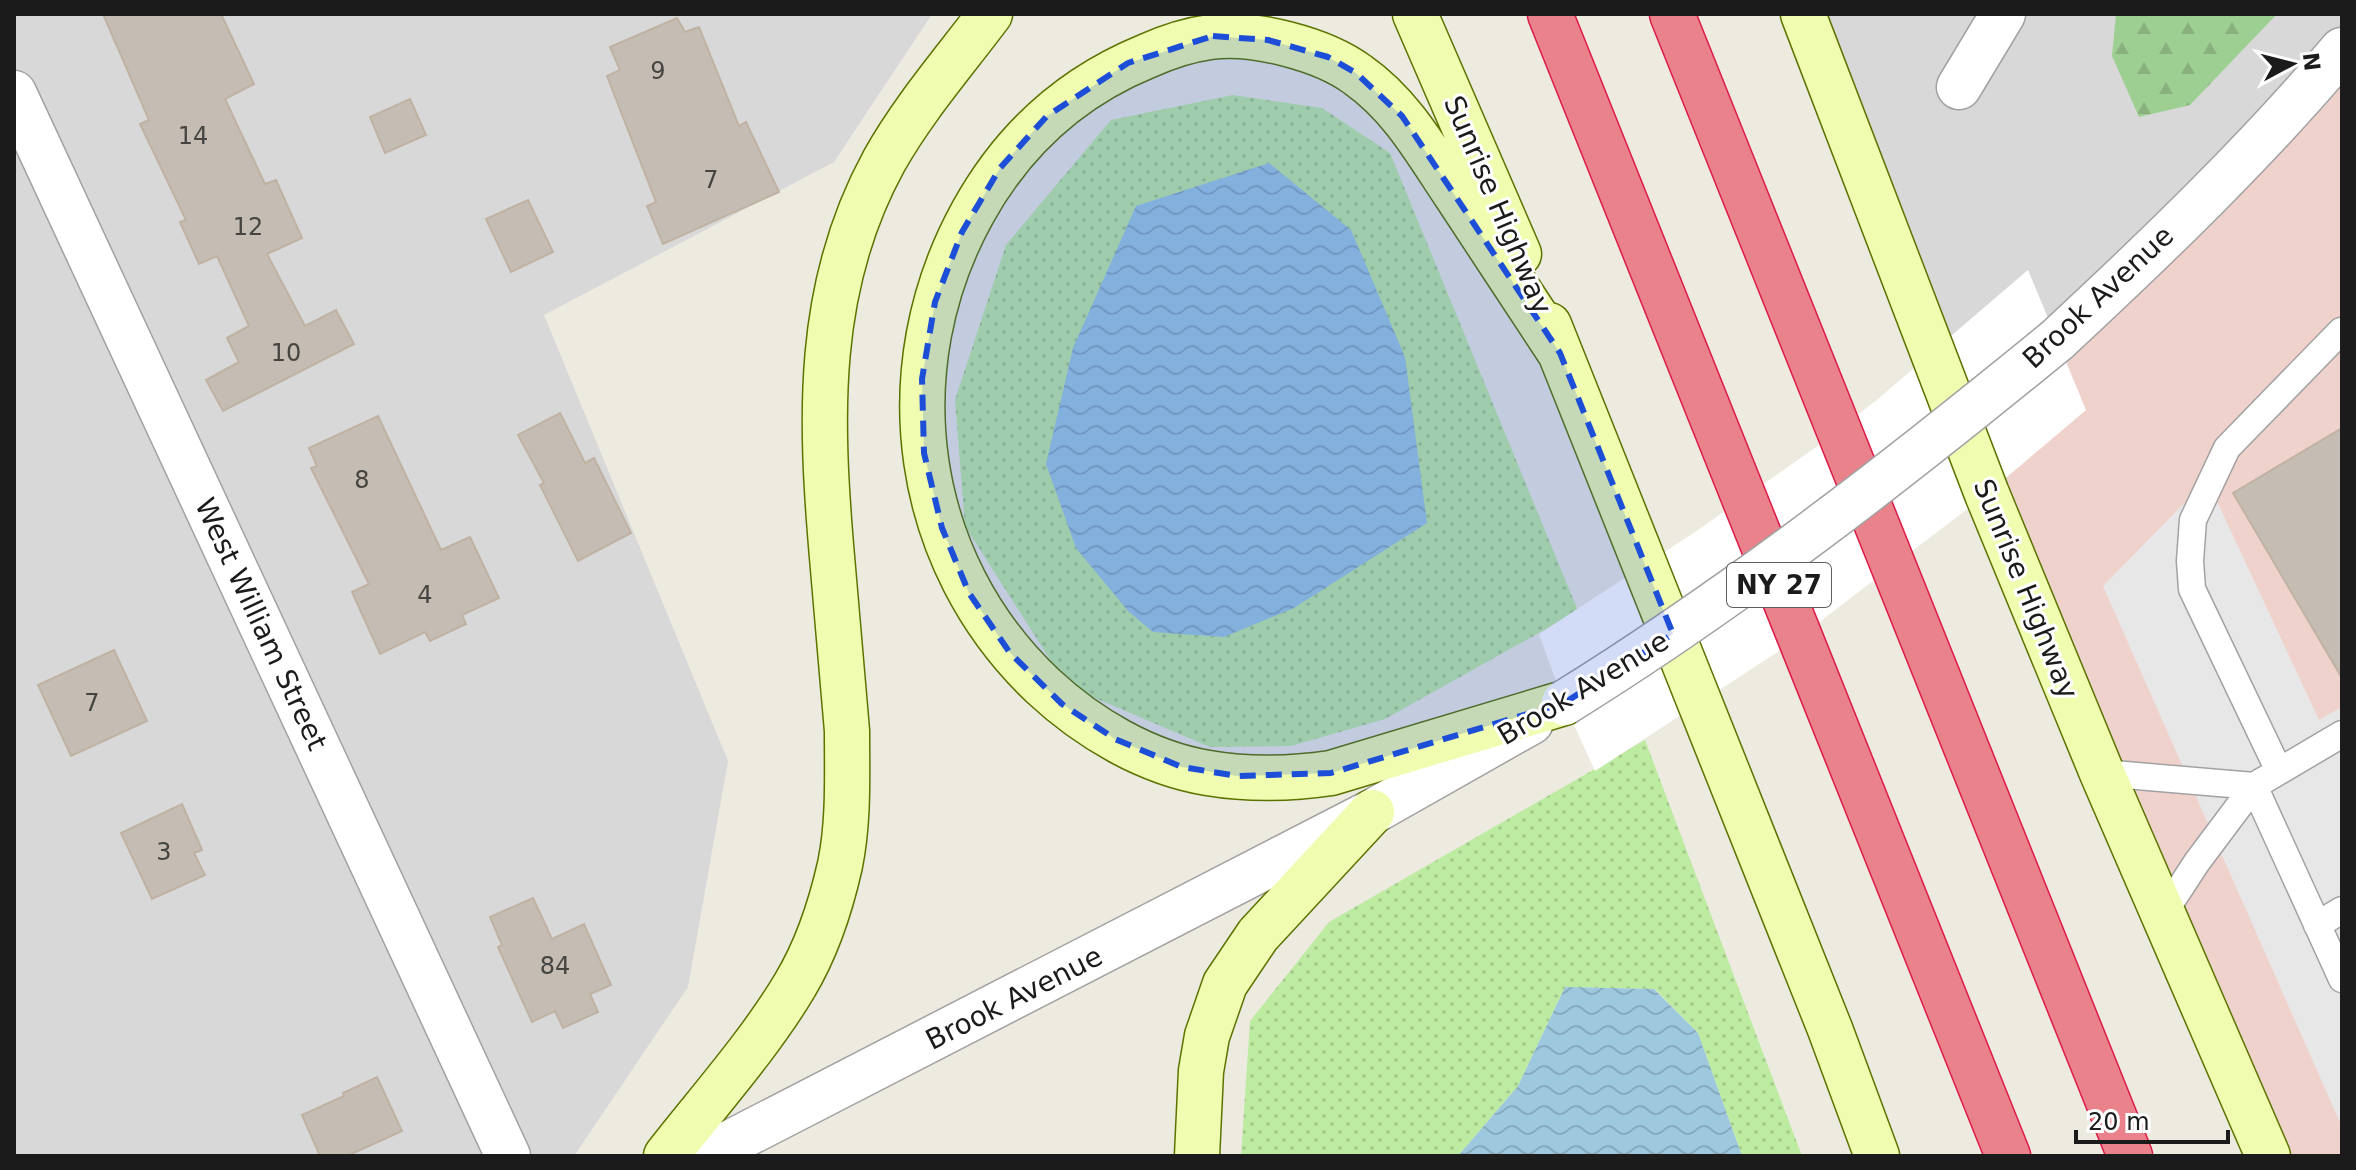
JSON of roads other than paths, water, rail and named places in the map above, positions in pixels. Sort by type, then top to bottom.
[{"type":"highway","name":"NY 27","points":[[1550,14],[2008,1156]]},
{"type":"highway","points":[[1672,14],[2130,1156]]},
{"type":"main road","points":[[666,1156],[776,1014],[796,983],[823,921],[836,880],[846,822],[847,746],[824,459],[825,367],[830,321],[851,236],[885,160],[990,14]]},
{"type":"main road","name":"Sunrise Highway","points":[[1415,14],[1560,353],[1830,1029],[1877,1156]]},
{"type":"main road","name":"Sunrise Highway","points":[[1803,14],[1981,480],[2102,773],[2268,1156]]},
{"type":"main road","points":[[1560,353],[1423,142],[1379,92],[1356,73],[1328,57],[1268,40],[1213,36],[1187,41],[1128,63],[1073,96],[1024,138],[980,199],[947,264],[927,340],[922,403],[924,453],[931,490],[942,528],[969,593],[989,626],[1033,676],[1062,704],[1115,739],[1182,767],[1208,773],[1273,779],[1304,777],[1331,773],[1564,703]]},
{"type":"main road","points":[[1197,1156],[1198,1106],[1205,1048],[1225,984],[1258,935],[1372,812]]},
{"type":"main road","points":[[1830,1029],[1846,1156]]},
{"type":"street","points":[[1959,87],[2003,14]]},
{"type":"street","name":"Brook Avenue","points":[[704,1156],[1372,812],[1564,703],[1685,626],[1900,468],[2057,340],[2248,153],[2342,50]]},
{"type":"street","name":"West William Street","points":[[14,93],[508,1156]]},
{"type":"lane","points":[[2279,771],[2192,589],[2190,561],[2193,520],[2227,448],[2341,331]]},
{"type":"lane","points":[[2163,914],[2254,786],[2342,734]]},
{"type":"lane","points":[[2102,773],[2254,786]]},
{"type":"lane","points":[[2254,786],[2342,979]]},
{"type":"lane","points":[[2317,925],[2342,910]]},
{"type":"water","points":[[1269,163],[1351,230],[1405,357],[1427,523],[1294,608],[1224,637],[1153,632],[1128,611],[1076,548],[1046,464],[1073,348],[1136,206]]},
{"type":"water","points":[[1565,987],[1654,989],[1698,1033],[1742,1156],[1458,1156],[1518,1086]]}]
